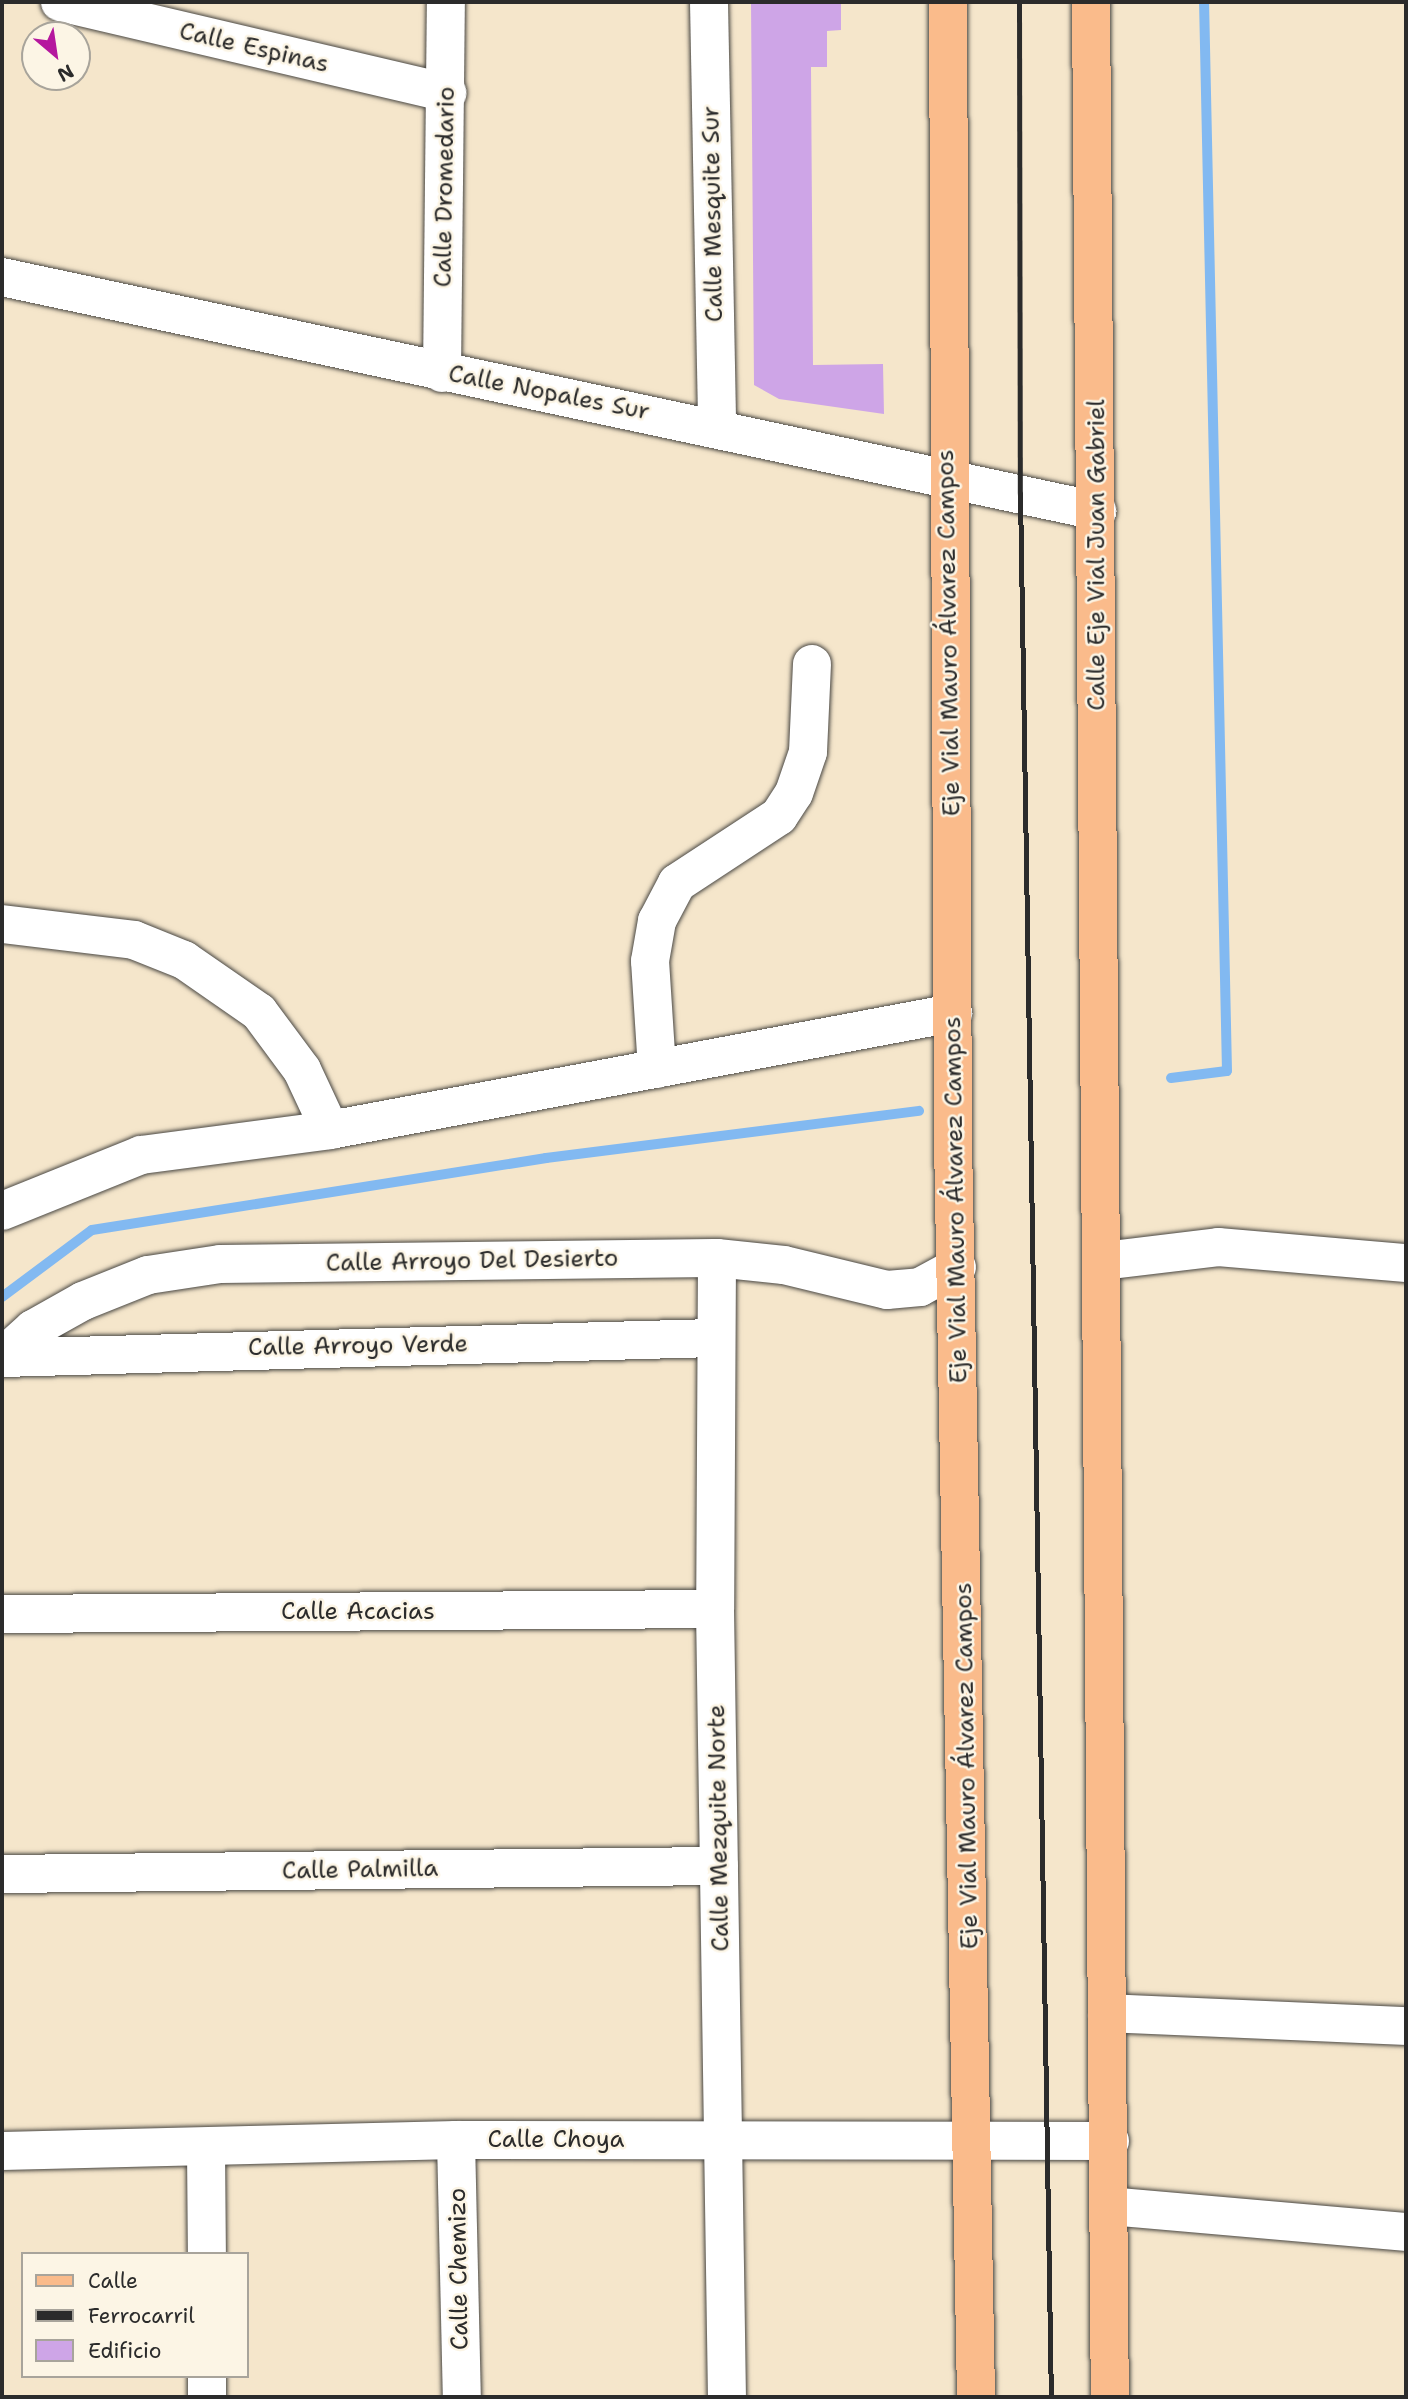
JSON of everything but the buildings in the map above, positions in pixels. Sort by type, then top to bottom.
[{"type":"main road","name":"Eje Vial Mauro Álvarez Campos","points":[[948,2],[947,478],[953,1141],[975,2140],[976,2397]]},
{"type":"main road","name":"Calle Eje Vial Juan Gabriel","points":[[1091,2],[1103,1261]]},
{"type":"main road","points":[[1103,1261],[1110,2397]]},
{"type":"street","name":"Calle Espinas","points":[[60,2],[182,16],[447,93]]},
{"type":"street","name":"Calle Dromedario","points":[[442,373],[446,2]]},
{"type":"street","name":"Calle Mesquite Sur","points":[[709,2],[717,426]]},
{"type":"street","name":"Calle Nopales Sur","points":[[2,277],[442,373],[717,426],[1097,511]]},
{"type":"street","points":[[657,1069],[650,961],[657,921],[677,883],[779,816],[794,793],[808,752],[812,664]]},
{"type":"street","points":[[2,924],[134,940],[184,960],[258,1012],[302,1070],[330,1130]]},
{"type":"street","points":[[2,1211],[141,1155],[330,1130],[953,1013]]},
{"type":"street","points":[[1103,1261],[1218,1247],[1406,1263]]},
{"type":"street","name":"Calle Arroyo Del Desierto","points":[[2,1357],[33,1329],[83,1301],[148,1275],[220,1264],[717,1258],[784,1265],[887,1290],[920,1287],[957,1250]]},
{"type":"street","name":"Calle Mezquite Norte","points":[[717,1258],[715,1609],[726,2140],[727,2397]]},
{"type":"street","name":"Calle Arroyo Verde","points":[[2,1357],[715,1338]]},
{"type":"street","name":"Calle Acacias","points":[[2,1614],[715,1609]]},
{"type":"street","name":"Calle Palmilla","points":[[2,1874],[719,1866]]},
{"type":"street","points":[[1107,2013],[1406,2026]]},
{"type":"street","name":"Calle Choya","points":[[2,2151],[206,2150],[456,2140],[1110,2141]]},
{"type":"street","name":"Calle Chemizo","points":[[456,2140],[462,2397]]},
{"type":"street","points":[[206,2150],[207,2252]]},
{"type":"street","points":[[1109,2206],[1406,2232]]},
{"type":"street","points":[[207,2378],[207,2397]]},
{"type":"waterway","points":[[1171,1078],[1227,1071],[1204,2]]},
{"type":"waterway","points":[[2,1297],[92,1230],[546,1158],[919,1111]]},
{"type":"railway","points":[[1019,2],[1020,493],[1051,2397]]}]
